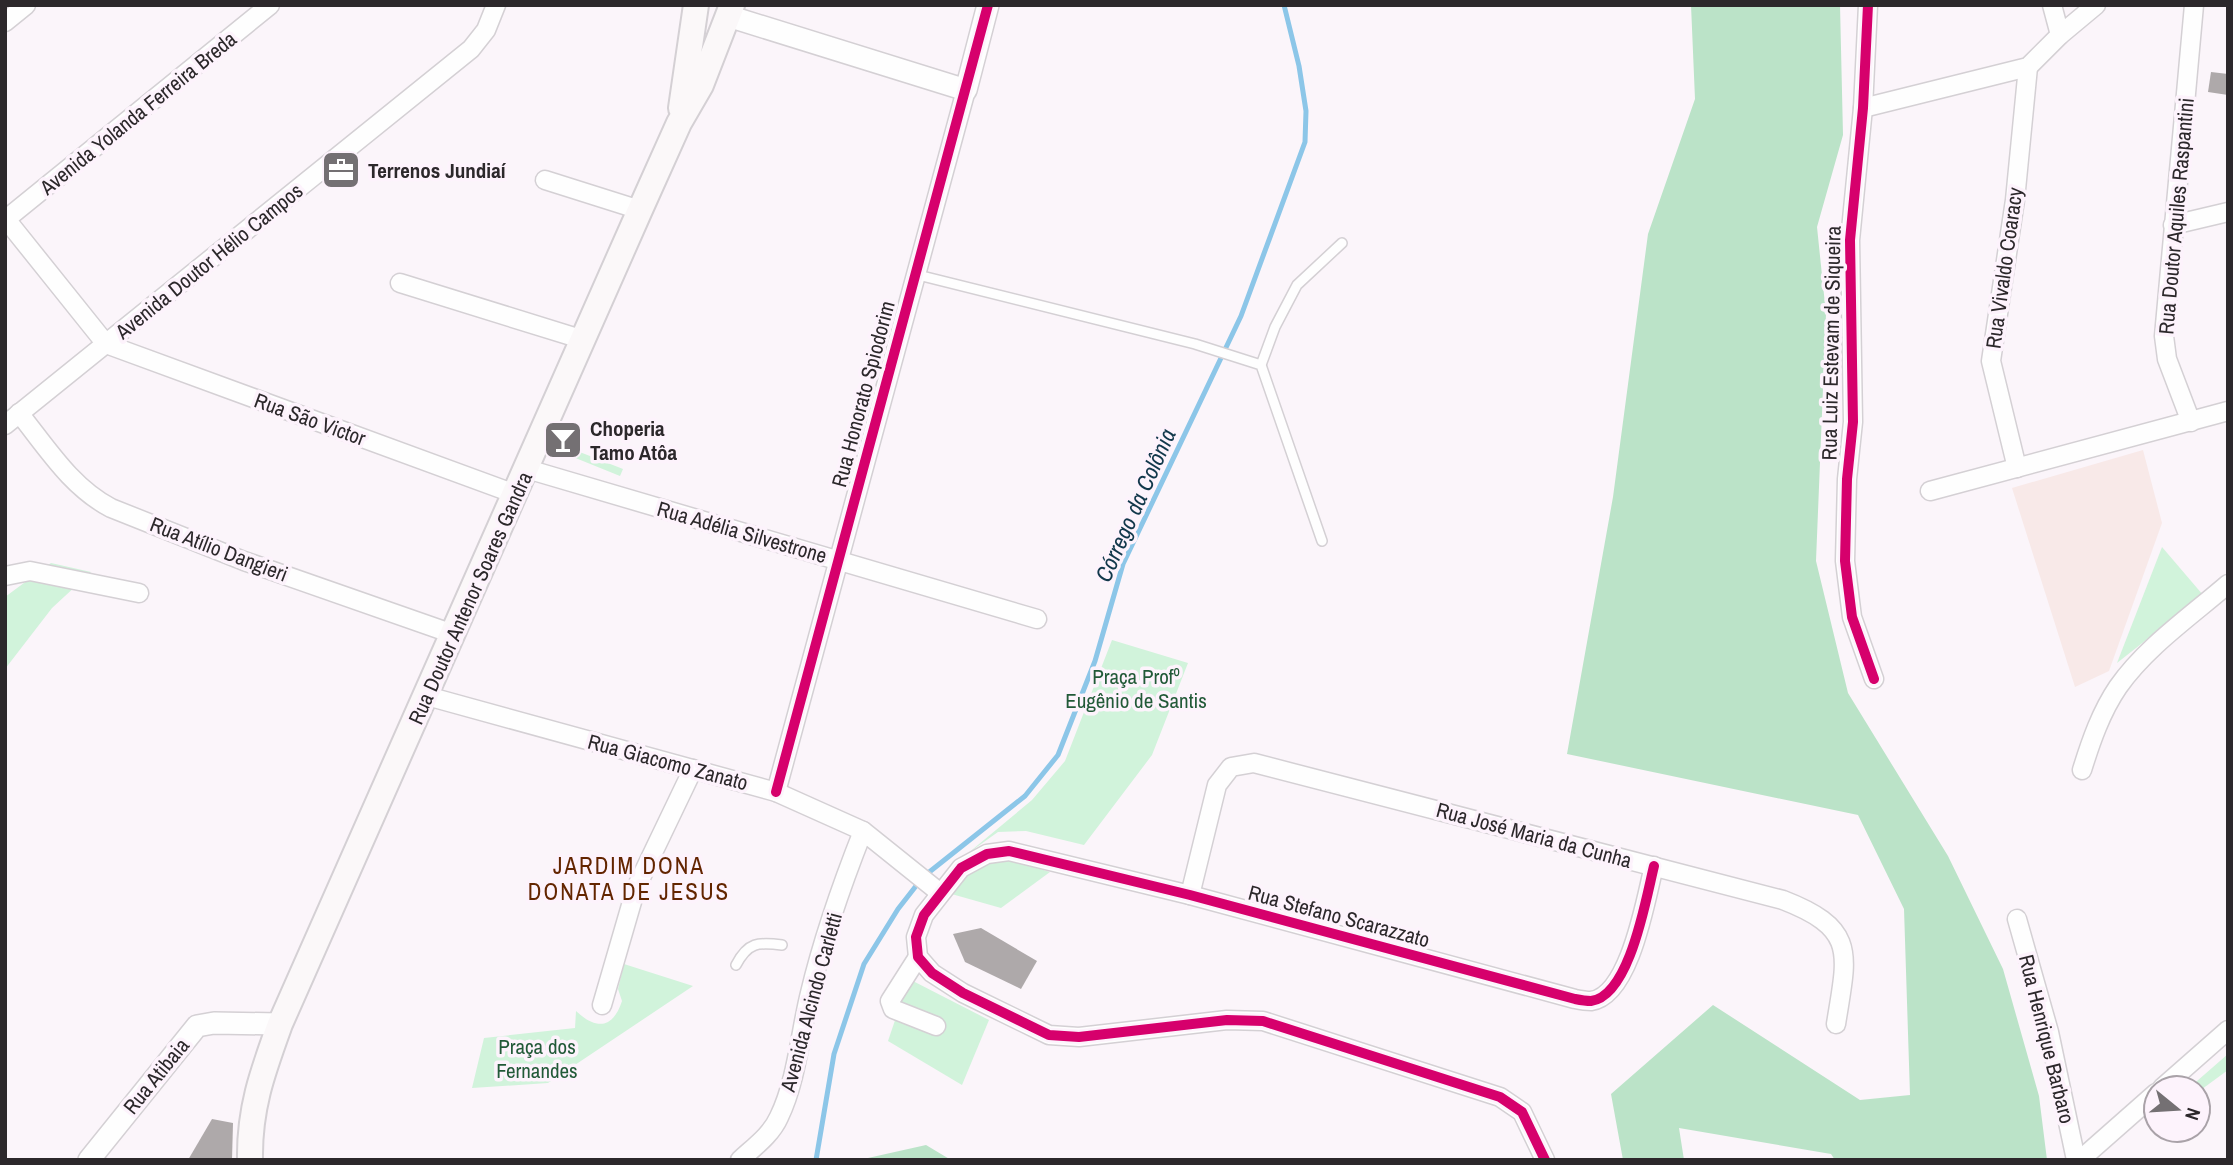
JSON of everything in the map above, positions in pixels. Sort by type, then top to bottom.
[{"type":"main road","points":[[679,123],[696,5]]},
{"type":"main road","name":"Rua Doutor Antenor Soares Gandra","points":[[250,1160],[249,1125],[258,1084],[280,1024],[584,340],[639,209],[679,123],[701,85],[724,9]]},
{"type":"street","points":[[5,22],[26,5]]},
{"type":"street","name":"Avenida Yolanda Ferreira Breda","points":[[6,219],[270,5]]},
{"type":"street","name":"Avenida Doutor Hélio Campos","points":[[12,419],[471,49],[486,30],[496,5]]},
{"type":"street","name":"Rua Honorato Spiodorim","points":[[776,792],[988,5]]},
{"type":"street","name":"Rua Luiz Estevam de Siqueira","points":[[1868,5],[1863,108],[1850,240],[1853,422],[1847,479],[1845,561],[1852,617],[1874,679]]},
{"type":"street","points":[[2052,5],[2060,35]]},
{"type":"street","points":[[1863,108],[2028,67],[2096,5]]},
{"type":"street","name":"Rua Doutor Aquiles Raspantini","points":[[2190,422],[2167,359],[2164,336],[2194,5]]},
{"type":"street","points":[[724,9],[966,90]]},
{"type":"street","name":"Rua Vivaldo Coaracy","points":[[2017,468],[1991,361],[2015,200],[2028,67]]},
{"type":"street","points":[[545,180],[639,209]]},
{"type":"street","points":[[2173,225],[2228,212]]},
{"type":"street","points":[[6,219],[106,344]]},
{"type":"street","points":[[400,283],[584,340]]},
{"type":"street","name":"Rua São Victor","points":[[106,344],[515,494]]},
{"type":"street","points":[[1930,491],[2228,411]]},
{"type":"street","name":"Rua Atílio Dangieri","points":[[12,419],[71,477],[101,502],[244,561],[453,634]]},
{"type":"street","name":"Rua Adélia Silvestrone","points":[[527,469],[1037,618]]},
{"type":"street","points":[[5,576],[30,571],[139,593]]},
{"type":"street","points":[[2082,770],[2096,727],[2118,687],[2139,662],[2228,584]]},
{"type":"street","name":"Rua Giacomo Zanato","points":[[427,696],[776,792],[863,831],[934,888]]},
{"type":"street","name":"Rua José Maria da Cunha","points":[[1190,895],[1217,785],[1231,766],[1254,763],[1783,900],[1814,912],[1832,926],[1842,943],[1845,966],[1836,1024]]},
{"type":"street","points":[[602,1005],[636,888],[693,769]]},
{"type":"street","name":"Avenida Alcindo Carletti","points":[[740,1160],[765,1138],[779,1119],[789,1091],[812,985],[845,878],[863,831]]},
{"type":"street","name":"Rua Stefano Scarazzato","points":[[918,957],[916,937],[934,888],[961,868],[987,854],[1009,851],[1190,895],[1575,999],[1593,1001],[1607,993],[1628,962],[1654,866]]},
{"type":"street","name":"Rua Henrique Barbaro","points":[[2017,919],[2049,1032],[2078,1160]]},
{"type":"street","points":[[936,1027],[893,1009],[890,1001],[918,957],[932,973],[963,993],[1049,1035],[1079,1037],[1227,1020],[1263,1021],[1500,1097],[1522,1112],[1545,1160]]},
{"type":"street","name":"Rua Atibaia","points":[[89,1160],[174,1051],[197,1026],[214,1023],[280,1024]]},
{"type":"street","points":[[2178,1074],[2228,1030]]},
{"type":"street","points":[[2078,1160],[2142,1105]]},
{"type":"lane","points":[[1322,541],[1261,365],[1275,327],[1297,285],[1342,243]]},
{"type":"lane","points":[[914,274],[1195,344],[1261,365]]},
{"type":"lane","points":[[736,965],[751,944],[758,942],[782,945]]},
{"type":"shaded area","points":[[2143,450],[2162,523],[2109,671],[2075,687],[2012,488]]},
{"type":"green space","points":[[1691,5],[1840,5],[1843,135],[1817,227],[1826,314],[1816,561],[1848,693],[1948,856],[2003,969],[2039,1096],[2047,1160],[1835,1160],[1831,1154],[1679,1128],[1684,1160],[1623,1160],[1611,1094],[1713,1005],[1860,1100],[1910,1095],[1904,909],[1858,815],[1567,754],[1613,497],[1648,234],[1695,99]]},
{"type":"green space","points":[[567,447],[623,469],[620,476],[573,457]]},
{"type":"green space","points":[[2162,547],[2203,595],[2117,663]]},
{"type":"green space","points":[[51,563],[91,572],[52,608],[5,669],[5,597]]},
{"type":"green space","name":"Praça Profº Eugênio de Santis","points":[[1112,640],[1188,663],[1152,755],[1084,845],[1026,831],[998,832],[967,854],[1032,800],[1065,761]]},
{"type":"green space","points":[[1007,859],[1050,872],[1001,908],[948,893],[974,870]]},
{"type":"green space","name":"Praça dos Fernandes","points":[[624,964],[693,986],[548,1083],[472,1088],[484,1038],[575,1028],[576,1011],[597,1024],[603,1024],[614,1017],[622,1001],[618,989]]},
{"type":"green space","points":[[909,979],[989,1020],[962,1085],[888,1041]]},
{"type":"green space","points":[[2228,1054],[2228,1070],[2212,1082],[2212,1074],[2205,1074]]},
{"type":"green space","points":[[926,1145],[951,1160],[859,1160]]},
{"type":"building","points":[[2211,72],[2228,74],[2228,95],[2208,92]]},
{"type":"building","points":[[981,928],[1037,961],[1021,989],[965,962],[953,934]]},
{"type":"building","points":[[212,1119],[233,1123],[232,1160],[188,1160]]},
{"type":"waterway","name":"Córrego da Colônia","points":[[816,1160],[834,1054],[864,964],[898,909],[923,877],[1025,796],[1058,755],[1095,661],[1123,564],[1241,316],[1305,142],[1306,111],[1299,66],[1284,5]]},
{"type":"cycle path","points":[[776,792],[988,5]]},
{"type":"cycle path","points":[[1868,5],[1863,108],[1850,240],[1853,422],[1847,479],[1845,561],[1852,617],[1874,679]]},
{"type":"cycle path","points":[[1545,1160],[1522,1112],[1500,1097],[1263,1021],[1227,1020],[1079,1037],[1049,1035],[963,993],[932,973],[918,957],[916,937],[924,915],[961,868],[987,854],[1009,851],[1190,895],[1575,999],[1591,1001],[1605,995],[1626,965],[1641,921],[1654,866]]},
{"type":"place","name":"Terrenos Jundiaí","points":[[341,170]]},
{"type":"place","name":"Choperia Tamo Atôa","points":[[563,440]]},
{"type":"district","name":"JARDIM DONA DONATA DE JESUS","points":[[629,878]]}]
